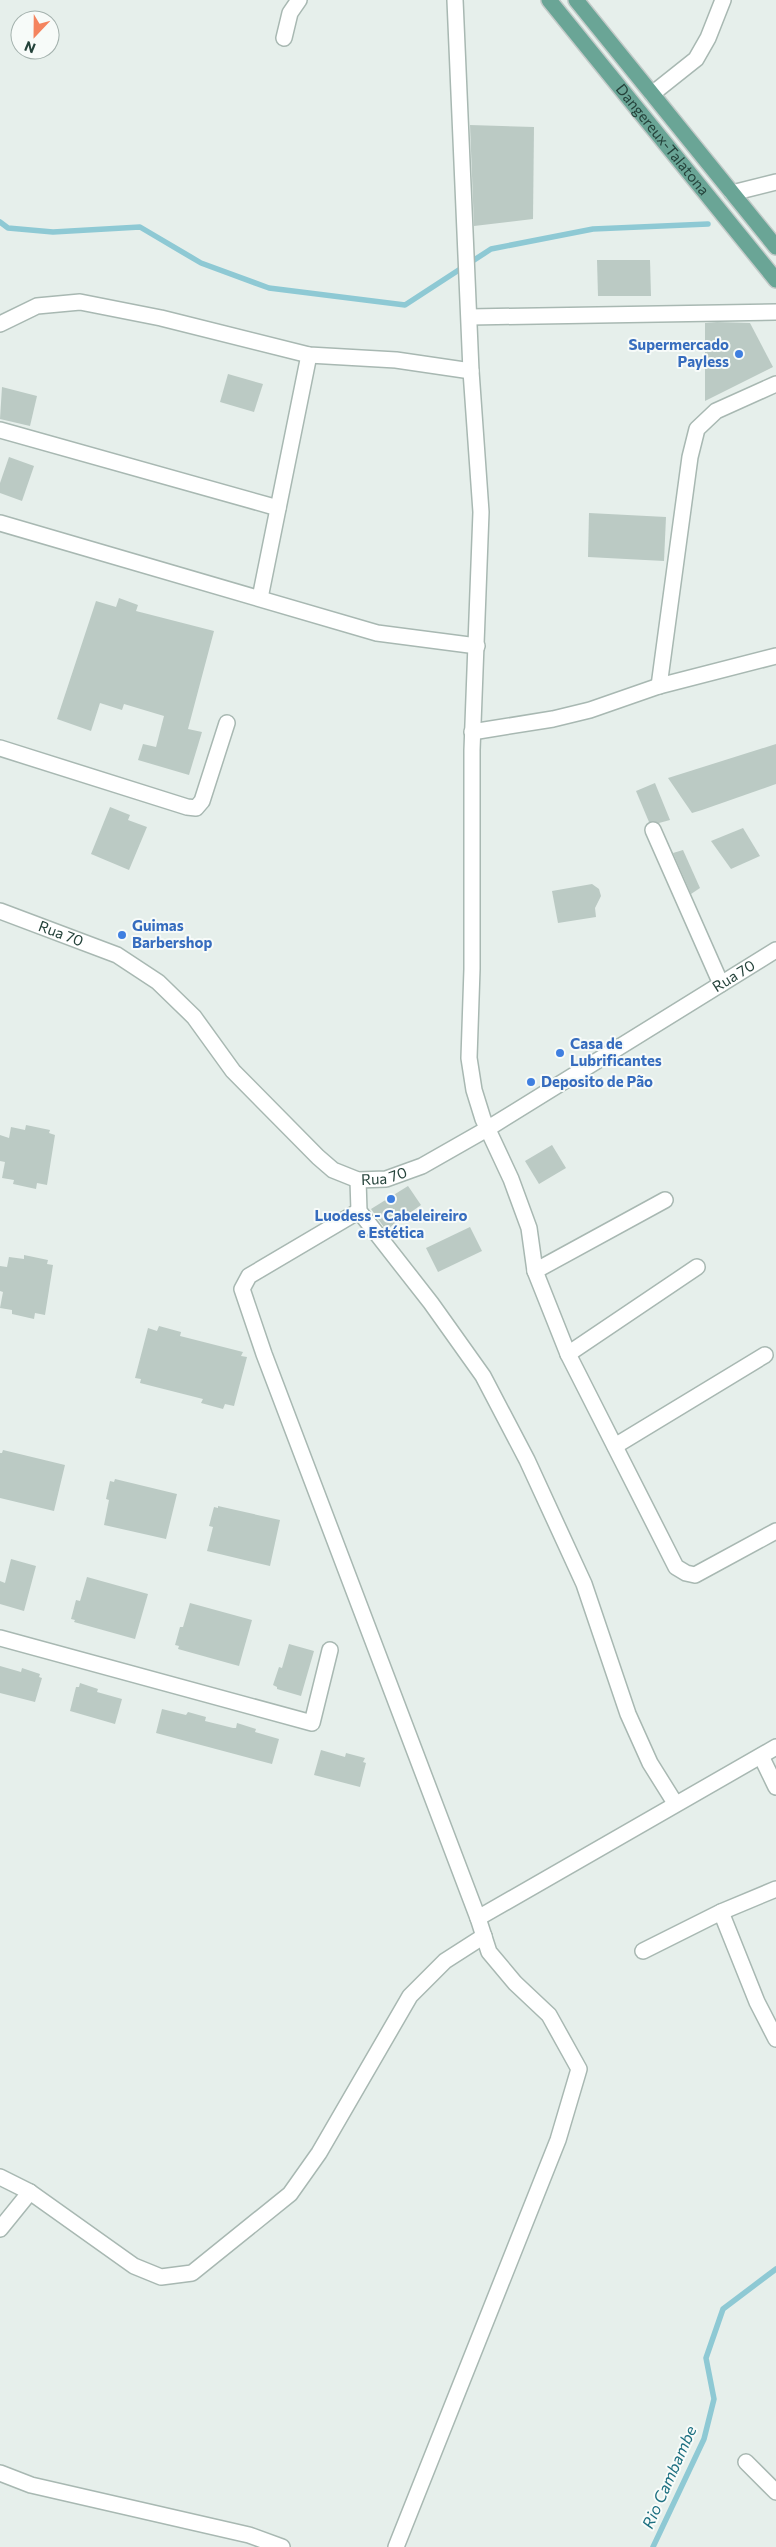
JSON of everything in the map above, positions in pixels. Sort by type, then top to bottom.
[{"type":"main road","name":"Dangereux-Talatona","points":[[549,0],[776,280]]},
{"type":"main road","name":"Dangereux-Talatona","points":[[576,0],[776,247]]},
{"type":"street","points":[[284,38],[290,14],[299,0]]},
{"type":"street","points":[[455,0],[471,371],[481,512],[472,732],[472,969],[469,1058],[474,1090],[487,1130],[511,1179],[529,1228],[535,1271],[568,1354],[676,1567],[686,1573],[695,1575],[776,1531]]},
{"type":"street","points":[[652,94],[696,59],[708,38],[723,0]]},
{"type":"street","points":[[732,193],[776,182]]},
{"type":"street","points":[[0,324],[37,306],[80,302],[161,318],[309,355],[396,360],[471,371]]},
{"type":"street","points":[[470,316],[776,312]]},
{"type":"street","points":[[260,598],[309,355]]},
{"type":"street","points":[[659,686],[690,457],[697,429],[716,411],[776,384]]},
{"type":"street","points":[[0,430],[278,508]]},
{"type":"street","points":[[0,523],[377,633],[477,646]]},
{"type":"street","points":[[472,732],[553,719],[590,710],[659,686],[776,656]]},
{"type":"street","points":[[0,748],[187,807],[196,808],[202,801],[227,723]]},
{"type":"street","points":[[653,830],[721,984]]},
{"type":"street","name":"Rua 70","points":[[0,911],[117,955],[158,982],[194,1017],[233,1071],[318,1157],[333,1170],[358,1180],[372,1180],[404,1174],[422,1166],[487,1130],[776,950]]},
{"type":"street","points":[[358,1180],[360,1211],[483,1376],[494,1396],[558,1525],[584,1584],[628,1714],[650,1763],[675,1804]]},
{"type":"street","points":[[535,1271],[665,1200]]},
{"type":"street","points":[[360,1211],[249,1276],[242,1289],[264,1354],[478,1918],[489,1952],[501,1968],[549,2015],[579,2069],[558,2140],[396,2547]]},
{"type":"street","points":[[568,1354],[697,1267]]},
{"type":"street","points":[[615,1446],[766,1355]]},
{"type":"street","points":[[0,1638],[312,1723],[330,1650]]},
{"type":"street","points":[[478,1918],[776,1747]]},
{"type":"street","points":[[761,1756],[776,1787]]},
{"type":"street","points":[[642,1951],[721,1912],[776,1889]]},
{"type":"street","points":[[721,1912],[757,2002],[776,2039]]},
{"type":"street","points":[[0,2177],[30,2192],[134,2266],[161,2276],[192,2273],[290,2194],[319,2153],[410,1996],[445,1961],[484,1936]]},
{"type":"street","points":[[0,2229],[30,2192]]},
{"type":"street","points":[[746,2462],[776,2492]]},
{"type":"street","points":[[0,2473],[31,2485],[249,2534],[282,2547]]},
{"type":"building","points":[[470,125],[534,127],[533,219],[474,226]]},
{"type":"building","points":[[597,260],[650,260],[651,296],[598,296]]},
{"type":"building","points":[[705,323],[750,323],[773,367],[705,401]]},
{"type":"building","points":[[228,374],[263,384],[254,412],[220,402]]},
{"type":"building","points":[[2,387],[37,396],[30,426],[0,419]]},
{"type":"building","points":[[9,457],[34,466],[22,501],[0,493],[0,483]]},
{"type":"building","points":[[589,513],[666,517],[664,561],[588,557]]},
{"type":"building","points":[[119,598],[138,605],[136,611],[214,631],[188,729],[202,732],[189,775],[138,760],[143,744],[156,747],[164,716],[124,704],[122,710],[100,703],[91,731],[57,719],[96,601],[116,607]]},
{"type":"building","points":[[776,744],[776,784],[702,810],[692,813],[668,778]]},
{"type":"building","points":[[655,783],[670,820],[659,823],[649,822],[636,791]]},
{"type":"building","points":[[110,807],[130,815],[128,820],[147,827],[129,870],[91,854]]},
{"type":"building","points":[[743,828],[760,856],[731,869],[711,841]]},
{"type":"building","points":[[683,850],[700,888],[691,894],[673,853]]},
{"type":"building","points":[[592,884],[599,889],[601,896],[595,908],[596,917],[558,923],[552,891]]},
{"type":"building","points":[[26,1125],[50,1130],[49,1133],[55,1135],[47,1185],[37,1183],[36,1189],[13,1184],[14,1180],[2,1178],[5,1162],[0,1161],[0,1135],[9,1138],[11,1127],[25,1130]]},
{"type":"building","points":[[552,1145],[566,1168],[539,1184],[525,1161]]},
{"type":"building","points":[[408,1186],[421,1205],[386,1230],[371,1209]]},
{"type":"building","points":[[470,1227],[482,1251],[438,1272],[426,1248]]},
{"type":"building","points":[[24,1255],[48,1260],[47,1264],[53,1265],[45,1315],[35,1313],[34,1319],[12,1314],[12,1310],[0,1308],[3,1292],[0,1291],[0,1266],[7,1267],[9,1257],[24,1259]]},
{"type":"building","points":[[159,1326],[181,1332],[180,1336],[243,1352],[241,1356],[247,1357],[234,1406],[225,1404],[223,1409],[201,1403],[203,1399],[140,1383],[141,1379],[135,1378],[148,1328],[157,1331]]},
{"type":"building","points":[[3,1450],[65,1465],[54,1511],[0,1498],[0,1453]]},
{"type":"building","points":[[115,1479],[177,1494],[166,1539],[104,1525],[109,1500],[106,1499],[110,1481],[114,1482]]},
{"type":"building","points":[[218,1506],[280,1520],[270,1566],[207,1551],[213,1527],[209,1526],[214,1507],[218,1508]]},
{"type":"building","points":[[11,1559],[36,1566],[24,1611],[0,1604],[0,1581],[5,1583]]},
{"type":"building","points":[[87,1577],[148,1594],[135,1639],[74,1622],[75,1620],[71,1619],[76,1600],[80,1601]]},
{"type":"building","points":[[190,1603],[252,1620],[239,1666],[178,1649],[179,1646],[175,1645]]},
{"type":"building","points":[[289,1644],[314,1651],[301,1696],[277,1689],[273,1685],[279,1667],[282,1668]]},
{"type":"building","points":[[0,1666],[21,1672],[22,1668],[40,1674],[39,1677],[42,1678],[35,1702],[0,1693]]},
{"type":"building","points":[[80,1683],[98,1689],[97,1692],[122,1699],[115,1724],[70,1711],[76,1687],[79,1687]]},
{"type":"building","points":[[162,1709],[186,1715],[188,1712],[206,1717],[205,1721],[233,1728],[236,1728],[237,1723],[256,1729],[255,1732],[279,1739],[272,1764],[156,1733]]},
{"type":"building","points":[[321,1750],[345,1757],[346,1753],[365,1758],[363,1762],[366,1763],[360,1787],[314,1775]]},
{"type":"waterway","points":[[0,222],[8,228],[53,232],[140,227],[201,263],[269,288],[405,305],[491,249],[593,229],[708,224]]},
{"type":"waterway","name":"Rio Cambambe","points":[[653,2547],[704,2439],[714,2399],[706,2358],[723,2309],[776,2269]]},
{"type":"place","name":"Supermercado Payless","points":[[739,354]]},
{"type":"place","name":"Guimas Barbershop","points":[[122,935]]},
{"type":"place","name":"Casa de Lubrificantes","points":[[560,1053]]},
{"type":"place","name":"Deposito de Pão","points":[[531,1082]]},
{"type":"place","name":"Luodess - Cabeleireiro e Estética","points":[[391,1199]]}]
